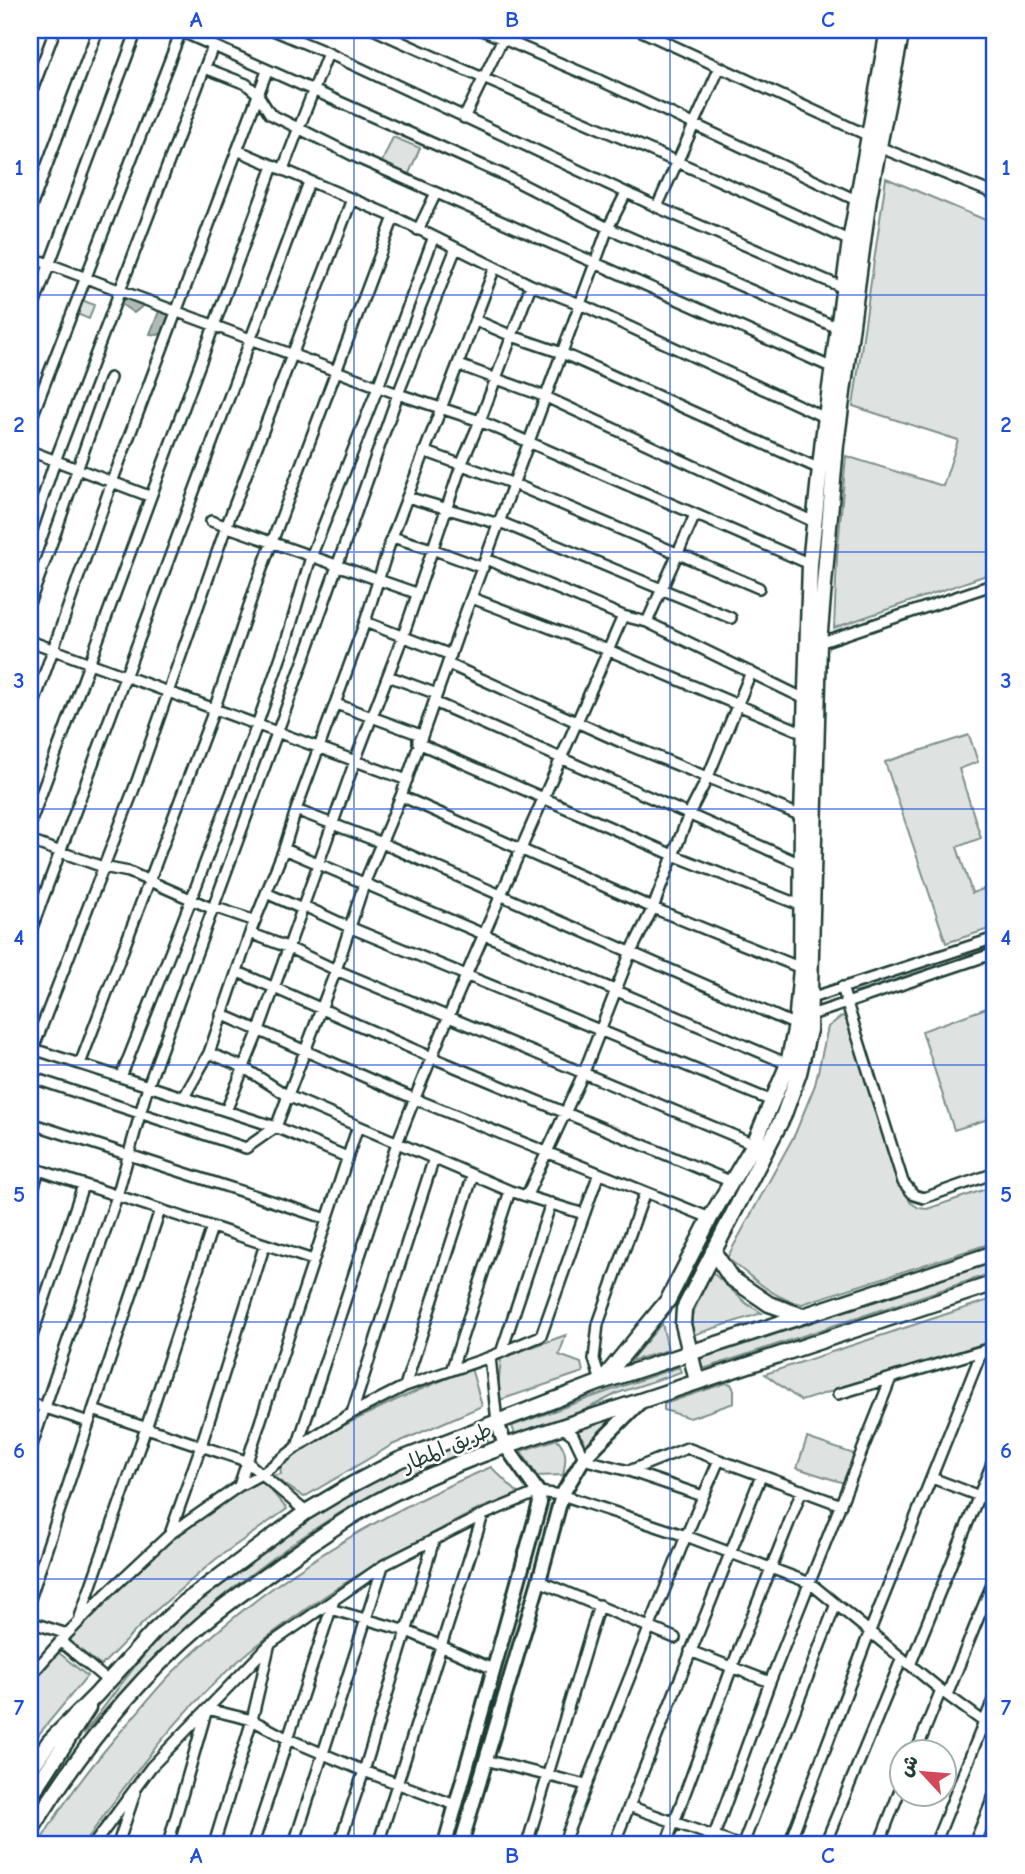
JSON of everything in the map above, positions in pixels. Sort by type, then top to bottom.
[{"type":"main road","points":[[601,1382],[668,1300],[710,1218],[754,1144],[788,1064],[796,1026],[802,968],[800,905],[804,733],[814,522],[856,200],[888,30]]},
{"type":"main road","points":[[697,1381],[683,1324],[684,1308],[783,1117],[799,1073],[811,1015],[819,643],[835,445],[869,197],[902,30]]},
{"type":"main road","points":[[713,1251],[731,1278],[769,1304],[803,1317]]},
{"type":"main road","name":"طريق المطار","points":[[30,1797],[96,1695],[155,1630],[184,1603],[306,1513],[353,1484],[399,1460],[601,1382],[995,1253]]},
{"type":"main road","name":"طريق المطار","points":[[30,1832],[84,1751],[123,1704],[201,1625],[309,1545],[365,1508],[411,1484],[505,1445],[995,1283]]},
{"type":"main road","points":[[668,1300],[684,1308]]},
{"type":"main road","points":[[461,1844],[562,1495],[584,1458],[641,1401]]},
{"type":"main road","points":[[445,1844],[538,1514],[538,1492],[505,1445],[496,1422]]},
{"type":"main road","points":[[30,1770],[49,1742],[96,1695]]},
{"type":"street","points":[[30,96],[55,30]]},
{"type":"street","points":[[30,210],[98,30]]},
{"type":"street","points":[[30,316],[137,30]]},
{"type":"street","points":[[30,422],[180,30],[506,176],[608,228],[838,328]]},
{"type":"street","points":[[272,30],[328,53],[657,208],[844,288]]},
{"type":"street","points":[[375,30],[766,201],[850,241]]},
{"type":"street","points":[[482,30],[504,34],[856,200]]},
{"type":"street","points":[[639,30],[869,136]]},
{"type":"street","points":[[464,118],[504,34]]},
{"type":"street","points":[[30,536],[55,461],[212,46]]},
{"type":"street","points":[[30,824],[213,326],[328,53]]},
{"type":"street","points":[[657,208],[720,67]]},
{"type":"street","points":[[205,68],[246,84],[257,93],[270,114],[298,128],[436,193],[833,368]]},
{"type":"street","points":[[30,715],[112,482],[267,71]]},
{"type":"street","points":[[879,147],[995,194]]},
{"type":"street","points":[[237,150],[394,217],[433,239],[531,285],[580,304],[826,418]]},
{"type":"street","points":[[30,933],[309,182]]},
{"type":"street","points":[[418,230],[436,193]]},
{"type":"street","points":[[30,1077],[246,1148],[276,1127],[336,970],[364,884],[407,780],[608,228],[626,193]]},
{"type":"street","points":[[347,1157],[276,1127],[31,1048],[103,867],[226,527],[352,199]]},
{"type":"street","points":[[80,1064],[214,710],[271,542],[334,371],[394,217]]},
{"type":"street","points":[[121,1077],[257,725],[286,642],[311,557],[379,387],[433,239]]},
{"type":"street","points":[[30,1451],[117,1196],[148,1086],[398,394],[456,248]]},
{"type":"street","points":[[30,257],[334,371],[480,421],[810,564]]},
{"type":"street","points":[[184,1097],[209,1053],[250,933],[284,849],[336,704],[392,537],[495,267]]},
{"type":"street","points":[[226,1111],[259,1030],[355,761],[403,636],[462,463],[531,285]]},
{"type":"street","points":[[475,320],[562,353],[820,469]]},
{"type":"street","points":[[459,365],[546,397],[814,522]]},
{"type":"street","points":[[30,601],[54,541],[76,468],[110,378]]},
{"type":"street","points":[[30,451],[149,496]]},
{"type":"street","points":[[424,451],[514,484],[759,588]]},
{"type":"street","points":[[407,497],[500,523],[662,587],[731,618]]},
{"type":"street","points":[[647,622],[695,515]]},
{"type":"street","points":[[211,521],[416,593]]},
{"type":"street","points":[[392,537],[485,564],[622,616],[647,622],[805,699]]},
{"type":"street","points":[[819,643],[995,584]]},
{"type":"street","points":[[472,598],[608,650],[804,733]]},
{"type":"street","points":[[297,1447],[397,1143],[431,1057],[622,616]]},
{"type":"street","points":[[365,622],[403,636],[576,722],[707,779],[802,816]]},
{"type":"street","points":[[30,641],[407,780]]},
{"type":"street","points":[[527,1195],[584,1072],[630,954],[653,908],[689,814],[707,779],[751,672]]},
{"type":"street","points":[[388,676],[801,864]]},
{"type":"street","points":[[336,704],[418,734],[418,744]]},
{"type":"street","points":[[418,744],[673,855],[800,905]]},
{"type":"street","points":[[401,796],[653,908],[802,968]]},
{"type":"street","points":[[296,810],[382,843],[796,1026]]},
{"type":"street","points":[[30,841],[103,867],[129,873],[211,908],[214,906],[255,921]]},
{"type":"street","points":[[284,849],[788,1064]]},
{"type":"street","points":[[266,893],[300,908],[304,906],[772,1101]]},
{"type":"street","points":[[250,933],[754,1144]]},
{"type":"street","points":[[811,998],[995,938]]},
{"type":"street","points":[[811,1015],[995,953]]},
{"type":"street","points":[[238,972],[431,1057],[732,1182]]},
{"type":"street","points":[[842,987],[904,1182],[914,1195],[924,1198],[995,1173]]},
{"type":"street","points":[[222,1014],[415,1098],[710,1218]]},
{"type":"street","points":[[209,1053],[243,1067],[288,1096],[397,1143],[510,1191],[584,1214]]},
{"type":"street","points":[[30,1123],[327,1219]]},
{"type":"street","points":[[239,1486],[358,1126]]},
{"type":"street","points":[[352,1413],[434,1158]]},
{"type":"street","points":[[30,1199],[35,1169],[313,1260]]},
{"type":"street","points":[[30,1676],[63,1637],[170,1534],[239,1486],[263,1473],[297,1447],[352,1413],[405,1386],[490,1357],[541,1336],[600,1173]]},
{"type":"street","points":[[405,1386],[474,1175]]},
{"type":"street","points":[[30,1342],[83,1185]]},
{"type":"street","points":[[452,1368],[510,1191]]},
{"type":"street","points":[[601,1382],[594,1359],[598,1324],[645,1192]]},
{"type":"street","points":[[502,1350],[551,1203]]},
{"type":"street","points":[[30,1599],[160,1210]]},
{"type":"street","points":[[78,1622],[212,1227]]},
{"type":"street","points":[[170,1534],[265,1244]]},
{"type":"street","points":[[838,1394],[995,1347]]},
{"type":"street","points":[[789,1844],[870,1631],[982,1351]]},
{"type":"street","points":[[490,1357],[496,1422]]},
{"type":"street","points":[[713,1840],[770,1682],[891,1378]]},
{"type":"street","points":[[30,1403],[89,1422]]},
{"type":"street","points":[[93,1410],[246,1461],[306,1513]]},
{"type":"street","points":[[562,1427],[573,1435],[584,1458],[703,1496]]},
{"type":"street","points":[[629,1471],[687,1448],[841,1505]]},
{"type":"street","points":[[910,1665],[995,1456]]},
{"type":"street","points":[[563,1844],[719,1460]]},
{"type":"street","points":[[614,1844],[761,1476]]},
{"type":"street","points":[[932,1478],[995,1503]]},
{"type":"street","points":[[666,1844],[802,1490]]},
{"type":"street","points":[[94,1844],[151,1767],[270,1644],[384,1565],[483,1515],[538,1492],[562,1495],[732,1551],[810,1583],[944,1693],[984,1722],[995,1741]]},
{"type":"street","points":[[378,1844],[483,1515]]},
{"type":"street","points":[[339,1844],[434,1540]]},
{"type":"street","points":[[295,1844],[384,1565]]},
{"type":"street","points":[[923,1738],[995,1577]]},
{"type":"street","points":[[539,1581],[675,1638]]},
{"type":"street","points":[[253,1844],[335,1599]]},
{"type":"street","points":[[743,1844],[836,1604]]},
{"type":"street","points":[[527,1844],[599,1605]]},
{"type":"street","points":[[330,1609],[407,1632],[493,1669]]},
{"type":"street","points":[[30,1622],[63,1637],[109,1682]]},
{"type":"street","points":[[214,1844],[252,1720],[270,1644]]},
{"type":"street","points":[[690,1651],[770,1682]]},
{"type":"street","points":[[825,1844],[902,1658]]},
{"type":"street","points":[[935,1844],[995,1695]]},
{"type":"street","points":[[207,1709],[252,1720],[288,1739],[364,1771],[455,1805]]},
{"type":"street","points":[[168,1844],[207,1709]]},
{"type":"street","points":[[485,1760],[586,1785]]},
{"type":"street","points":[[118,1844],[138,1784]]},
{"type":"street","points":[[974,1844],[995,1793]]},
{"type":"street","points":[[629,1806],[675,1821],[713,1840],[735,1844]]},
{"type":"street","points":[[879,1844],[893,1808]]},
{"type":"shaded area","points":[[393,137],[420,148],[408,176],[381,164]]},
{"type":"shaded area","points":[[886,178],[995,224],[995,572],[834,628],[846,456],[943,486],[958,440],[853,406]]},
{"type":"shaded area","points":[[123,295],[145,304],[134,313],[121,304]]},
{"type":"shaded area","points":[[82,300],[94,305],[89,319],[77,314]]},
{"type":"shaded area","points":[[160,309],[172,313],[165,332],[150,334]]},
{"type":"shaded area","points":[[969,735],[978,762],[959,769],[981,838],[957,847],[972,893],[995,885],[995,927],[946,943],[885,762]]},
{"type":"shaded area","points":[[935,963],[936,967],[855,993],[854,989]]},
{"type":"shaded area","points":[[995,1005],[995,1117],[954,1130],[922,1031]]},
{"type":"shaded area","points":[[842,1016],[850,1020],[910,1202],[919,1208],[927,1209],[995,1186],[995,1242],[802,1304],[772,1292],[727,1258],[795,1134],[815,1085],[828,1027]]},
{"type":"shaded area","points":[[995,1262],[995,1272],[703,1369],[700,1359]]},
{"type":"shaded area","points":[[712,1272],[747,1304],[762,1313],[693,1335],[691,1317]]},
{"type":"shaded area","points":[[995,1298],[995,1340],[801,1401],[765,1374]]},
{"type":"shaded area","points":[[662,1323],[668,1350],[630,1361]]},
{"type":"shaded area","points":[[566,1335],[559,1355],[581,1363],[583,1372],[497,1401],[501,1358]]},
{"type":"shaded area","points":[[679,1367],[681,1372],[618,1393],[579,1413],[515,1434],[512,1426]]},
{"type":"shaded area","points":[[471,1368],[482,1406],[392,1445],[304,1497],[272,1476],[281,1474],[280,1465],[330,1432]]},
{"type":"shaded area","points":[[726,1383],[731,1384],[734,1390],[734,1403],[690,1418],[664,1410],[664,1404]]},
{"type":"shaded area","points":[[611,1419],[585,1451],[583,1439],[577,1431]]},
{"type":"shaded area","points":[[485,1433],[488,1442],[429,1467],[353,1505],[271,1559],[181,1632],[83,1734],[163,1634],[244,1563],[307,1520],[370,1483],[411,1462]]},
{"type":"shaded area","points":[[807,1438],[854,1454],[844,1483],[797,1468]]},
{"type":"shaded area","points":[[557,1439],[565,1456],[563,1475],[537,1476],[521,1451]]},
{"type":"shaded area","points":[[491,1467],[520,1495],[480,1509],[388,1557],[288,1622],[250,1651],[203,1694],[140,1767],[84,1844],[39,1844],[70,1796],[105,1750],[166,1679],[207,1640],[282,1581],[363,1530],[447,1486]]},
{"type":"shaded area","points":[[261,1479],[287,1509],[216,1559],[154,1612],[101,1666],[68,1640],[119,1588],[174,1538],[211,1510]]},
{"type":"shaded area","points":[[58,1652],[87,1676],[30,1745],[30,1687]]}]
